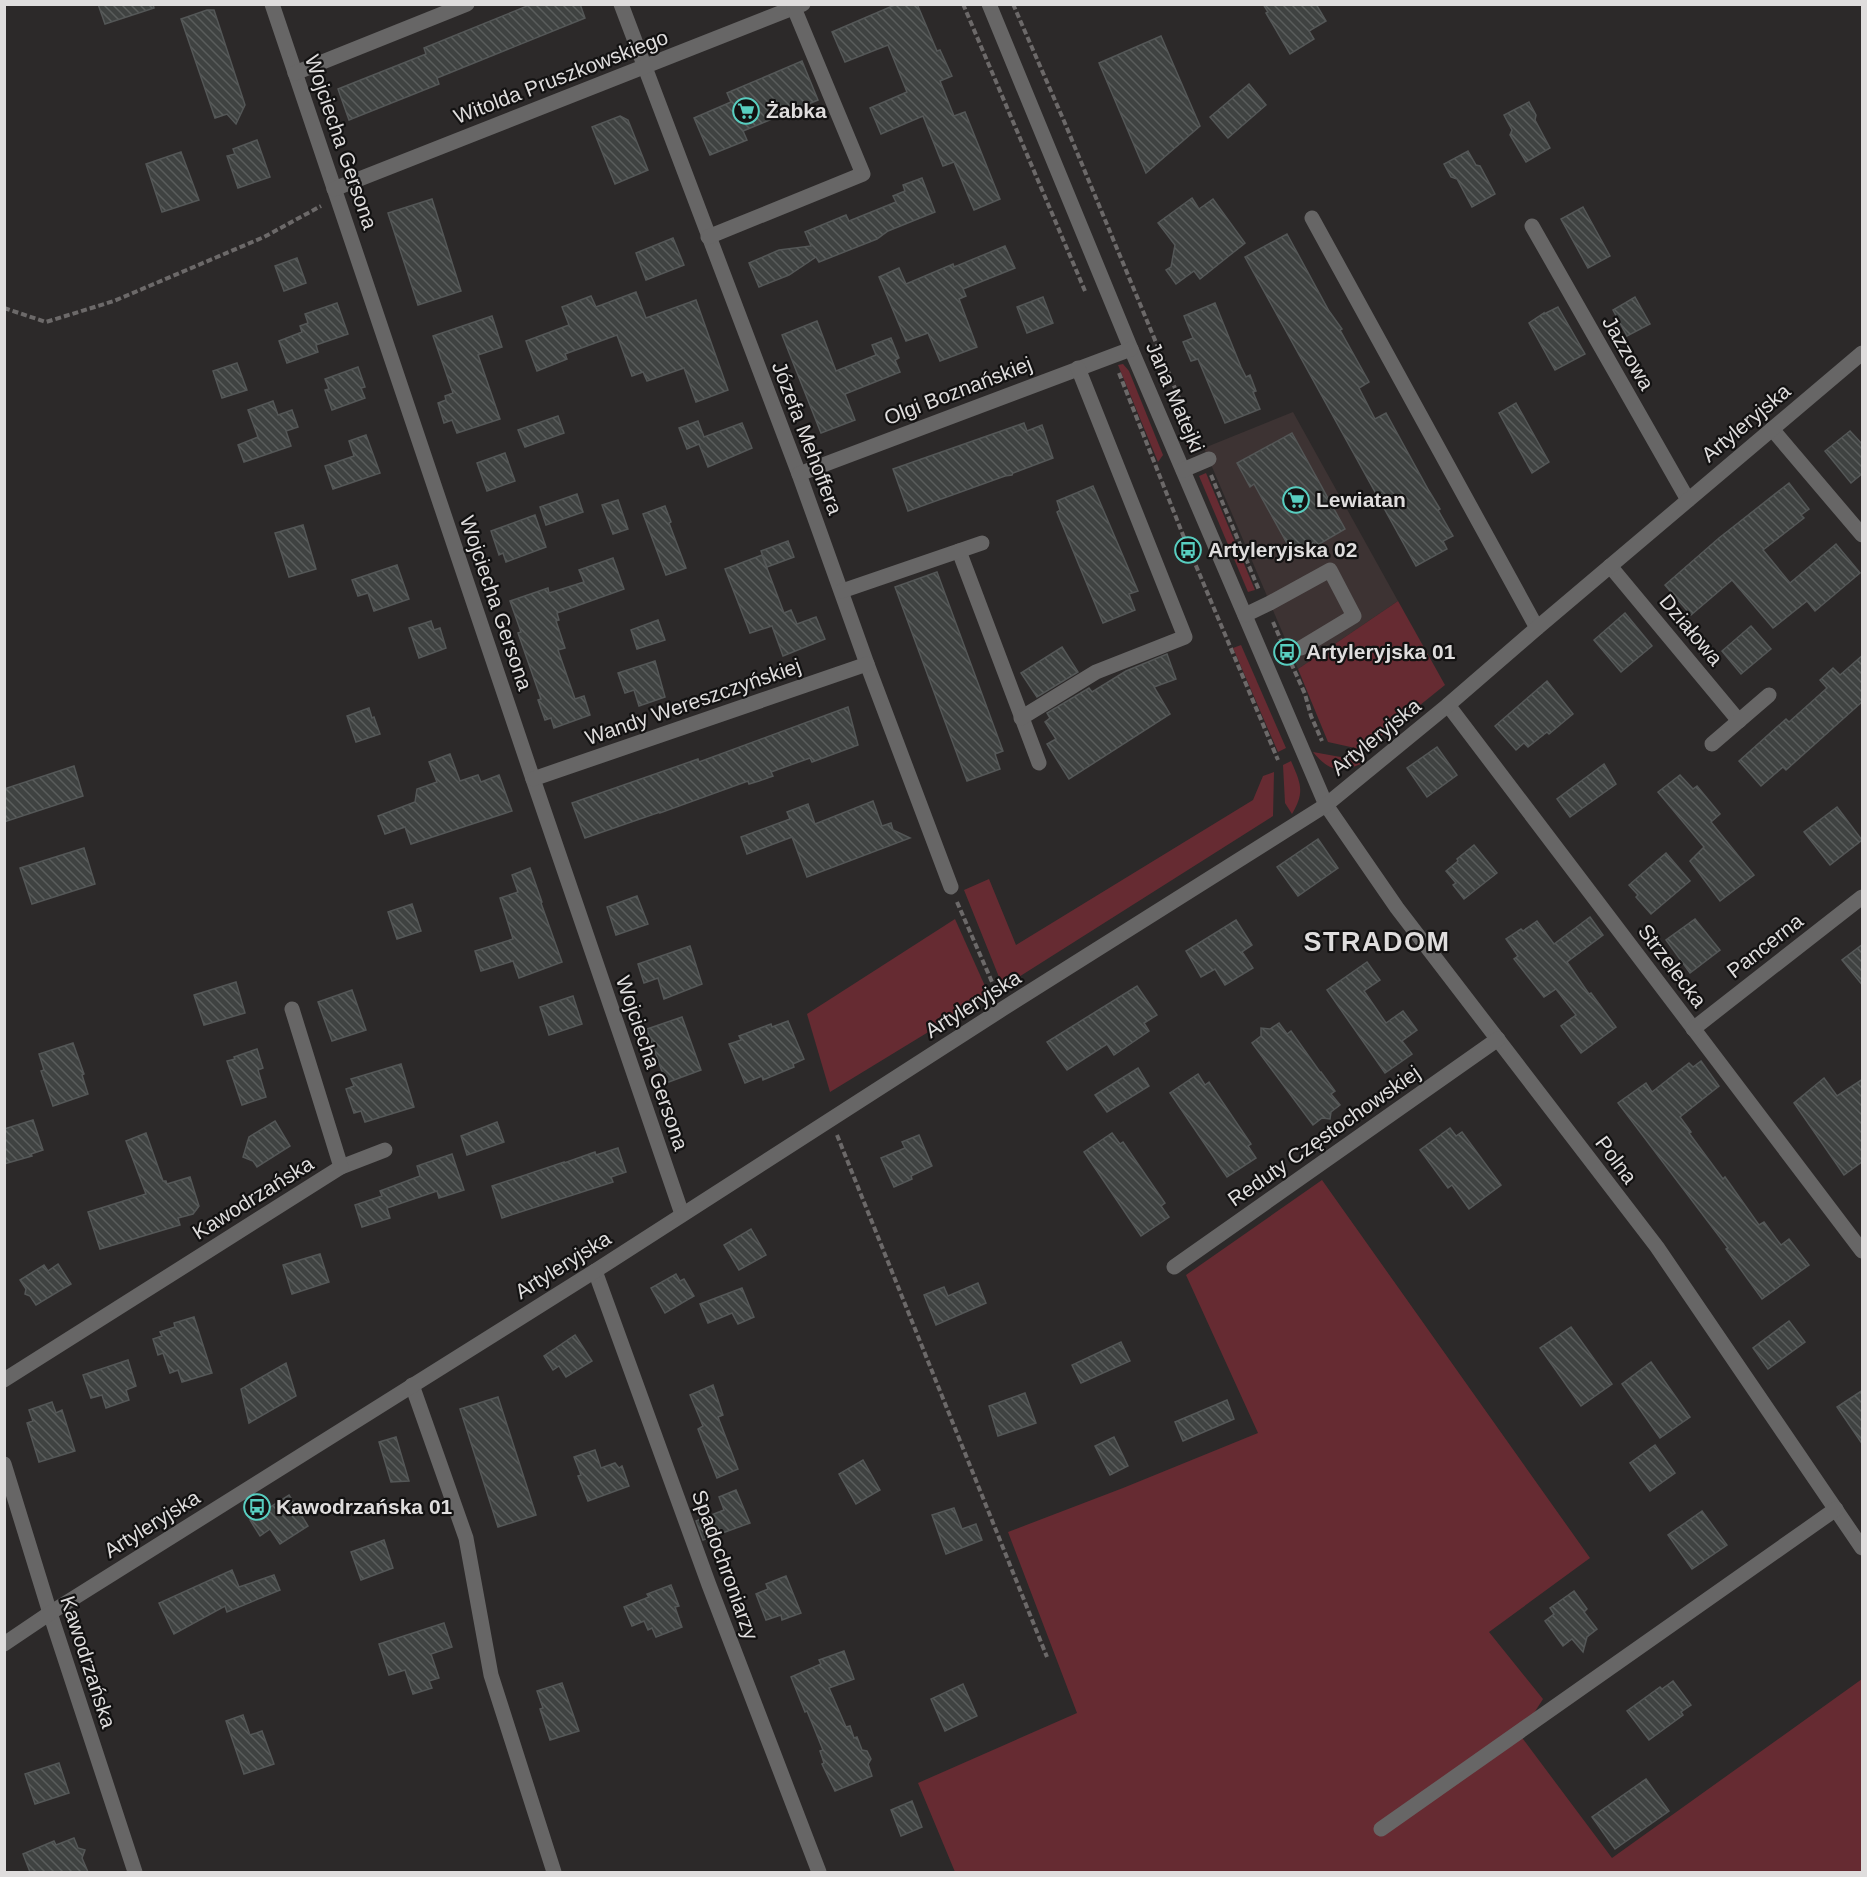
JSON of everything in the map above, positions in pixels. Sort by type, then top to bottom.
[{"type":"street","name":"Wojciecha Gersona","points":[[272,4],[532,779],[682,1214]]},
{"type":"street","points":[[295,73],[467,4]]},
{"type":"street","name":"Józefa Mehoffera","points":[[621,4],[799,474],[867,664],[951,887]]},
{"type":"street","name":"Jana Matejki","points":[[989,4],[1131,349],[1326,805]]},
{"type":"street","points":[[708,237],[863,174],[799,6]]},
{"type":"street","name":"Witolda Pruszkowskiego","points":[[336,193],[645,66],[799,6]]},
{"type":"street","points":[[1312,218],[1537,628]]},
{"type":"street","name":"Jazzowa","points":[[1532,226],[1688,500]]},
{"type":"street","name":"Olgi Boznańskiej","points":[[799,474],[1131,349]]},
{"type":"street","name":"Artyleryjska","points":[[4,1644],[1326,805],[1448,705],[1863,353]]},
{"type":"street","points":[[1021,718],[1096,672],[1185,637],[1078,368]]},
{"type":"street","points":[[1772,429],[1863,536]]},
{"type":"street","points":[[1183,470],[1207,460]]},
{"type":"street","points":[[842,591],[982,543]]},
{"type":"street","points":[[959,551],[1039,763]]},
{"type":"street","name":"Działowa","points":[[1610,566],[1739,721]]},
{"type":"street","points":[[1245,615],[1330,570],[1354,616],[1301,648]]},
{"type":"street","name":"Wandy Wereszczyńskiej","points":[[532,779],[867,664]]},
{"type":"street","points":[[1712,744],[1769,695]]},
{"type":"street","name":"Strzelecka","points":[[1448,705],[1863,1251]]},
{"type":"street","name":"Polna","points":[[1326,805],[1397,908],[1657,1247],[1863,1548]]},
{"type":"street","name":"Pancerna","points":[[1693,1029],[1863,897]]},
{"type":"street","name":"Kawodrzańska","points":[[292,1009],[341,1167]]},
{"type":"street","name":"Reduty Częstochowskiej","points":[[1174,1267],[1498,1039]]},
{"type":"street","name":"Kawodrzańska","points":[[4,1380],[341,1167],[385,1150]]},
{"type":"street","name":"Spadochroniarzy","points":[[595,1270],[709,1585],[819,1872]]},
{"type":"street","points":[[412,1385],[466,1538],[492,1675],[554,1872]]},
{"type":"street","name":"Kawodrzańska","points":[[4,1464],[135,1872]]},
{"type":"street","points":[[1381,1829],[1836,1509]]},
{"type":"path","points":[[963,4],[1063,239]]},
{"type":"path","points":[[1013,4],[1207,460],[1305,694],[1311,716],[1322,741]]},
{"type":"path","points":[[4,308],[46,322],[114,301],[264,237],[336,193]]},
{"type":"path","points":[[1112,356],[1183,535],[1278,760]]},
{"type":"path","points":[[951,887],[1004,1008]]},
{"type":"path","points":[[830,1120],[843,1147],[1047,1657]]},
{"type":"shaded area","points":[[1123,364],[1129,371],[1163,455],[1158,462],[1118,365]]},
{"type":"shaded area","points":[[1179,405],[1198,450],[1191,450],[1187,446],[1172,410]]},
{"type":"shaded area","points":[[1293,412],[1398,601],[1298,669],[1204,448]]},
{"type":"shaded area","points":[[1206,473],[1255,590],[1248,592],[1199,476]]},
{"type":"shaded area","points":[[1398,601],[1445,685],[1364,750],[1328,742],[1298,669]]},
{"type":"shaded area","points":[[1241,645],[1286,748],[1278,752],[1233,648]]},
{"type":"shaded area","points":[[1313,752],[1357,760],[1361,764],[1346,769],[1329,767]]},
{"type":"shaded area","points":[[1291,761],[1300,788],[1299,800],[1292,814],[1285,803],[1283,765]]},
{"type":"shaded area","points":[[1274,772],[1273,816],[1003,987],[964,890],[989,879],[1016,945],[1253,800],[1263,776]]},
{"type":"shaded area","points":[[955,919],[989,995],[830,1092],[807,1014]]},
{"type":"shaded area","points":[[1322,1180],[1590,1558],[1489,1632],[1543,1699],[1520,1735],[1612,1858],[1862,1679],[1862,1872],[955,1872],[918,1783],[1077,1713],[1008,1532],[1258,1433],[1186,1275]]},
{"type":"building","points":[[98,4],[153,4],[154,8],[105,24]]},
{"type":"building","points":[[532,4],[580,4],[585,18],[437,78],[439,84],[349,120],[338,89],[426,54],[424,48]]},
{"type":"building","points":[[897,4],[917,4],[937,51],[940,50],[952,76],[940,81],[954,116],[965,112],[1000,199],[974,210],[954,162],[943,166],[923,116],[881,134],[870,108],[907,92],[888,45],[845,62],[832,32]]},
{"type":"building","points":[[1263,4],[1316,4],[1326,21],[1309,31],[1314,39],[1290,54]]},
{"type":"building","points":[[207,10],[214,10],[245,105],[236,124],[227,114],[215,118],[181,19]]},
{"type":"building","points":[[1161,36],[1200,126],[1146,173],[1099,63]]},
{"type":"building","points":[[802,61],[818,100],[743,131],[747,140],[710,155],[694,118],[731,102],[727,93]]},
{"type":"building","points":[[1249,84],[1266,105],[1228,138],[1210,117]]},
{"type":"building","points":[[1529,102],[1536,115],[1535,120],[1550,148],[1526,162],[1510,135],[1512,130],[1504,115]]},
{"type":"building","points":[[620,116],[628,120],[648,170],[615,184],[592,127]]},
{"type":"building","points":[[257,140],[270,177],[238,188],[227,156],[235,154],[233,149]]},
{"type":"building","points":[[1468,151],[1476,165],[1480,166],[1495,194],[1472,207],[1457,179],[1451,177],[1444,164]]},
{"type":"building","points":[[181,152],[199,200],[162,212],[146,164]]},
{"type":"building","points":[[922,178],[935,212],[888,231],[877,239],[819,262],[816,257],[789,275],[759,287],[749,263],[779,250],[811,246],[805,232],[846,215],[849,221],[896,202],[893,196],[905,191],[903,185]]},
{"type":"building","points":[[1192,198],[1199,209],[1213,199],[1245,243],[1200,279],[1194,271],[1176,284],[1166,270],[1171,267],[1175,245],[1158,223]]},
{"type":"building","points":[[432,199],[461,291],[418,305],[388,213]]},
{"type":"building","points":[[1583,207],[1610,256],[1588,268],[1561,219]]},
{"type":"building","points":[[1287,234],[1329,311],[1342,329],[1340,330],[1369,382],[1359,388],[1375,419],[1386,413],[1453,536],[1443,541],[1447,549],[1416,566],[1245,257]]},
{"type":"building","points":[[673,238],[684,265],[646,280],[636,253]]},
{"type":"building","points":[[1005,246],[1015,268],[963,289],[966,296],[959,299],[977,347],[940,361],[928,333],[906,341],[879,277],[899,268],[906,284],[953,264],[954,267]]},
{"type":"building","points":[[297,258],[306,283],[284,291],[275,266]]},
{"type":"building","points":[[636,292],[646,318],[696,300],[728,390],[696,402],[684,368],[647,381],[643,372],[632,376],[617,335],[565,354],[567,359],[537,371],[526,341],[569,325],[562,307],[591,296],[596,307]]},
{"type":"building","points":[[1043,297],[1053,323],[1027,333],[1017,307]]},
{"type":"building","points":[[1635,297],[1650,324],[1627,336],[1613,310]]},
{"type":"building","points":[[337,303],[348,334],[316,345],[318,352],[287,363],[279,341],[302,332],[300,326],[308,323],[305,314]]},
{"type":"building","points":[[1215,303],[1241,367],[1246,377],[1250,375],[1256,391],[1253,392],[1260,409],[1225,423],[1198,359],[1191,361],[1183,342],[1193,338],[1184,316]]},
{"type":"building","points":[[1558,307],[1585,354],[1555,370],[1529,323]]},
{"type":"building","points":[[492,316],[502,347],[478,355],[500,419],[457,433],[452,420],[444,423],[438,403],[446,400],[445,396],[453,393],[433,336]]},
{"type":"building","points":[[817,321],[836,371],[876,355],[872,345],[891,338],[899,358],[895,360],[900,372],[845,394],[855,420],[821,433],[782,335]]},
{"type":"building","points":[[237,363],[247,390],[222,398],[213,371]]},
{"type":"building","points":[[358,367],[365,387],[361,388],[365,398],[332,410],[325,390],[329,389],[325,379]]},
{"type":"building","points":[[273,401],[278,415],[292,410],[298,427],[286,431],[291,446],[244,462],[238,445],[258,437],[248,410]]},
{"type":"building","points":[[1516,403],[1549,462],[1532,473],[1499,413]]},
{"type":"building","points":[[558,416],[564,433],[525,447],[518,430]]},
{"type":"building","points":[[698,421],[704,437],[742,423],[752,448],[708,467],[699,444],[687,449],[679,428]]},
{"type":"building","points":[[1024,423],[1027,431],[1042,425],[1053,458],[1012,475],[908,511],[893,469]]},
{"type":"building","points":[[1850,431],[1863,445],[1863,473],[1851,483],[1825,451]]},
{"type":"building","points":[[1292,433],[1345,529],[1316,546],[1314,542],[1293,554],[1254,484],[1250,487],[1237,463]]},
{"type":"building","points":[[366,435],[380,473],[333,489],[325,466],[354,456],[349,441]]},
{"type":"building","points":[[505,453],[515,481],[487,491],[477,463]]},
{"type":"building","points":[[1789,483],[1809,509],[1801,515],[1804,518],[1763,550],[1790,583],[1836,544],[1860,573],[1815,611],[1807,601],[1773,628],[1732,580],[1691,615],[1665,585],[1719,538]]},
{"type":"building","points":[[1093,486],[1138,591],[1129,594],[1135,610],[1103,623],[1057,512],[1060,510],[1057,501]]},
{"type":"building","points":[[577,494],[583,512],[546,525],[540,507]]},
{"type":"building","points":[[618,500],[628,529],[613,534],[602,505]]},
{"type":"building","points":[[665,506],[686,568],[666,575],[643,514]]},
{"type":"building","points":[[535,515],[546,547],[506,562],[503,553],[499,555],[491,531]]},
{"type":"building","points":[[303,525],[316,569],[289,577],[275,533]]},
{"type":"building","points":[[788,541],[794,557],[767,567],[761,551]]},
{"type":"building","points":[[762,555],[784,613],[791,610],[797,624],[816,617],[825,639],[783,656],[772,626],[750,633],[725,569]]},
{"type":"building","points":[[613,558],[624,589],[557,613],[559,620],[556,621],[565,648],[558,650],[575,699],[584,696],[590,715],[554,728],[551,718],[545,720],[538,700],[541,699],[518,633],[521,632],[510,601],[548,588],[549,593],[584,582],[579,570]]},
{"type":"building","points":[[397,565],[409,599],[374,611],[368,593],[358,596],[352,580]]},
{"type":"building","points":[[937,572],[1003,751],[995,754],[1000,769],[967,781],[895,587]]},
{"type":"building","points":[[1625,613],[1652,646],[1621,672],[1594,640]]},
{"type":"building","points":[[658,620],[665,640],[637,649],[631,630]]},
{"type":"building","points":[[431,621],[434,630],[440,628],[446,648],[419,658],[409,628]]},
{"type":"building","points":[[1751,626],[1771,649],[1741,674],[1722,651]]},
{"type":"building","points":[[1062,647],[1078,672],[1037,697],[1021,673]]},
{"type":"building","points":[[1167,654],[1176,679],[1154,687],[1170,714],[1069,779],[1047,744],[1056,739],[1045,722],[1050,718],[1047,713],[1089,688],[1092,692],[1126,671]]},
{"type":"building","points":[[1863,655],[1863,701],[1786,770],[1783,767],[1761,786],[1739,761],[1786,719],[1789,722],[1827,688],[1820,680],[1833,668],[1840,675]]},
{"type":"building","points":[[655,661],[665,697],[639,706],[634,690],[625,693],[618,673]]},
{"type":"building","points":[[1547,681],[1573,714],[1549,734],[1547,732],[1528,747],[1524,743],[1516,750],[1495,726]]},
{"type":"building","points":[[848,707],[858,745],[812,762],[810,758],[771,772],[773,776],[759,781],[749,784],[748,781],[585,838],[572,803],[698,759],[699,762]]},
{"type":"building","points":[[369,708],[380,734],[356,742],[347,716]]},
{"type":"building","points":[[1437,747],[1457,775],[1427,797],[1407,768]]},
{"type":"building","points":[[450,754],[460,781],[478,775],[481,782],[499,775],[512,811],[411,844],[405,827],[385,834],[378,816],[415,802],[417,789],[437,782],[429,762]]},
{"type":"building","points":[[1604,764],[1616,784],[1570,817],[1557,799]]},
{"type":"building","points":[[74,766],[83,796],[4,822],[4,789]]},
{"type":"building","points":[[1680,775],[1693,789],[1697,786],[1720,814],[1711,822],[1754,875],[1720,901],[1690,861],[1704,847],[1658,792]]},
{"type":"building","points":[[873,801],[882,826],[891,823],[893,830],[910,838],[807,877],[792,837],[747,854],[741,837],[790,819],[787,812],[808,804],[815,824]]},
{"type":"building","points":[[1837,807],[1862,840],[1830,865],[1804,832]]},
{"type":"building","points":[[1318,839],[1338,868],[1298,896],[1277,867]]},
{"type":"building","points":[[1474,845],[1497,873],[1464,899],[1453,885],[1456,883],[1446,871]]},
{"type":"building","points":[[84,848],[95,884],[32,904],[20,868]]},
{"type":"building","points":[[1666,853],[1690,881],[1651,914],[1629,885]]},
{"type":"building","points":[[530,868],[562,962],[519,978],[513,961],[481,971],[475,951],[513,939],[500,898],[518,892],[512,875]]},
{"type":"building","points":[[637,896],[648,924],[616,935],[607,907]]},
{"type":"building","points":[[412,904],[421,931],[397,939],[388,912]]},
{"type":"building","points":[[1590,917],[1603,935],[1567,962],[1616,1027],[1581,1053],[1561,1026],[1576,1015],[1556,989],[1544,997],[1514,959],[1518,956],[1506,939],[1537,921],[1554,944]]},
{"type":"building","points":[[1695,919],[1720,950],[1690,973],[1666,940]]},
{"type":"building","points":[[1236,920],[1252,945],[1242,952],[1253,968],[1225,985],[1215,969],[1201,977],[1186,951]]},
{"type":"building","points":[[1863,944],[1863,986],[1842,960]]},
{"type":"building","points":[[690,946],[702,984],[664,999],[658,978],[644,983],[638,964]]},
{"type":"building","points":[[1367,962],[1380,980],[1364,991],[1386,1023],[1403,1011],[1417,1030],[1402,1041],[1412,1054],[1385,1073],[1327,990]]},
{"type":"building","points":[[236,982],[245,1013],[204,1025],[194,995]]},
{"type":"building","points":[[1137,986],[1157,1015],[1144,1023],[1149,1031],[1114,1055],[1107,1044],[1067,1070],[1047,1042]]},
{"type":"building","points":[[352,990],[366,1030],[332,1041],[318,1002]]},
{"type":"building","points":[[573,996],[582,1024],[549,1035],[540,1007]]},
{"type":"building","points":[[682,1017],[701,1070],[666,1083],[647,1029]]},
{"type":"building","points":[[788,1021],[804,1059],[793,1064],[794,1067],[763,1080],[762,1076],[745,1083],[729,1044],[741,1040],[739,1036],[771,1024],[772,1027]]},
{"type":"building","points":[[1279,1023],[1287,1034],[1291,1031],[1335,1091],[1331,1094],[1340,1105],[1331,1112],[1330,1119],[1322,1118],[1313,1125],[1252,1043],[1261,1036],[1261,1028],[1270,1029]]},
{"type":"building","points":[[73,1043],[84,1074],[82,1075],[88,1094],[53,1106],[41,1071],[44,1070],[39,1054]]},
{"type":"building","points":[[257,1049],[263,1068],[258,1070],[266,1097],[242,1105],[227,1061]]},
{"type":"building","points":[[1701,1061],[1719,1086],[1680,1117],[1691,1132],[1689,1133],[1723,1179],[1725,1177],[1759,1225],[1764,1222],[1781,1245],[1789,1239],[1809,1265],[1762,1299],[1726,1249],[1728,1248],[1618,1103],[1646,1083],[1652,1092],[1689,1063],[1693,1067]]},
{"type":"building","points":[[401,1064],[414,1107],[365,1122],[361,1111],[354,1113],[346,1089],[354,1086],[351,1079]]},
{"type":"building","points":[[1138,1068],[1149,1086],[1107,1112],[1095,1095]]},
{"type":"building","points":[[1198,1074],[1205,1085],[1209,1082],[1251,1144],[1248,1146],[1256,1158],[1227,1177],[1170,1093]]},
{"type":"building","points":[[1824,1078],[1837,1096],[1863,1079],[1863,1161],[1844,1175],[1794,1103]]},
{"type":"building","points":[[33,1120],[43,1150],[31,1154],[32,1156],[4,1164],[4,1129]]},
{"type":"building","points":[[275,1121],[290,1146],[257,1167],[253,1161],[243,1157],[249,1137]]},
{"type":"building","points":[[497,1122],[504,1142],[467,1155],[461,1136]]},
{"type":"building","points":[[1450,1128],[1456,1136],[1462,1132],[1501,1185],[1469,1209],[1452,1185],[1448,1188],[1420,1150]]},
{"type":"building","points":[[146,1133],[163,1181],[167,1184],[190,1177],[199,1206],[193,1214],[178,1218],[180,1225],[100,1249],[88,1212],[146,1194],[126,1141]]},
{"type":"building","points":[[1112,1133],[1120,1144],[1123,1142],[1165,1203],[1161,1206],[1169,1217],[1141,1236],[1084,1152]]},
{"type":"building","points":[[919,1135],[932,1166],[894,1187],[881,1158],[905,1148],[902,1142]]},
{"type":"building","points":[[618,1148],[626,1172],[611,1177],[613,1182],[502,1218],[492,1186],[595,1152],[596,1155]]},
{"type":"building","points":[[452,1154],[464,1190],[439,1198],[437,1191],[387,1208],[390,1218],[362,1227],[355,1205],[382,1196],[380,1191],[420,1176],[417,1166]]},
{"type":"building","points":[[751,1229],[766,1255],[739,1270],[724,1245]]},
{"type":"building","points":[[320,1254],[329,1282],[292,1294],[283,1265]]},
{"type":"building","points":[[58,1264],[71,1284],[36,1305],[30,1296],[25,1294],[26,1289],[20,1280],[44,1265],[48,1271]]},
{"type":"building","points":[[676,1274],[680,1281],[684,1279],[694,1296],[665,1313],[651,1288]]},
{"type":"building","points":[[978,1283],[986,1303],[936,1325],[924,1295],[944,1287],[948,1296]]},
{"type":"building","points":[[742,1288],[754,1317],[738,1324],[732,1313],[708,1323],[700,1304]]},
{"type":"building","points":[[194,1317],[212,1373],[182,1382],[178,1370],[170,1373],[163,1353],[158,1355],[153,1339],[162,1336],[160,1332],[175,1327],[174,1323]]},
{"type":"building","points":[[1789,1321],[1805,1342],[1768,1369],[1753,1348]]},
{"type":"building","points":[[1571,1327],[1612,1384],[1581,1406],[1540,1348]]},
{"type":"building","points":[[575,1335],[592,1361],[566,1377],[559,1366],[553,1370],[544,1356]]},
{"type":"building","points":[[1121,1342],[1130,1361],[1081,1383],[1072,1365]]},
{"type":"building","points":[[128,1360],[136,1386],[126,1390],[129,1400],[106,1408],[102,1395],[91,1398],[83,1375]]},
{"type":"building","points":[[1651,1362],[1690,1417],[1660,1438],[1622,1384]]},
{"type":"building","points":[[286,1363],[296,1396],[249,1423],[241,1389]]},
{"type":"building","points":[[713,1385],[723,1415],[718,1417],[738,1469],[717,1478],[698,1429],[703,1426],[690,1395]]},
{"type":"building","points":[[1863,1390],[1863,1445],[1837,1407]]},
{"type":"building","points":[[1025,1393],[1036,1423],[998,1436],[989,1406]]},
{"type":"building","points":[[498,1397],[536,1515],[498,1527],[460,1409]]},
{"type":"building","points":[[1227,1400],[1234,1419],[1183,1441],[1175,1422]]},
{"type":"building","points":[[52,1402],[56,1413],[62,1410],[75,1451],[39,1462],[27,1423],[33,1421],[29,1410]]},
{"type":"building","points":[[396,1437],[409,1481],[391,1482],[379,1442]]},
{"type":"building","points":[[1114,1437],[1128,1466],[1110,1475],[1095,1446]]},
{"type":"building","points":[[1655,1445],[1675,1473],[1650,1491],[1630,1463]]},
{"type":"building","points":[[595,1450],[601,1468],[615,1463],[619,1468],[622,1466],[629,1486],[588,1501],[578,1476],[581,1475],[574,1457]]},
{"type":"building","points":[[863,1460],[880,1490],[856,1504],[839,1474]]},
{"type":"building","points":[[736,1490],[750,1523],[703,1540],[696,1521],[724,1510],[719,1497]]},
{"type":"building","points":[[289,1495],[308,1526],[280,1544],[270,1529],[260,1536],[250,1520]]},
{"type":"building","points":[[954,1508],[962,1529],[976,1524],[982,1540],[946,1554],[932,1515]]},
{"type":"building","points":[[1702,1511],[1727,1545],[1692,1569],[1668,1535]]},
{"type":"building","points":[[384,1540],[393,1568],[361,1580],[351,1552]]},
{"type":"building","points":[[232,1570],[239,1587],[274,1575],[280,1590],[227,1612],[225,1606],[174,1634],[159,1603]]},
{"type":"building","points":[[786,1576],[801,1613],[782,1620],[781,1615],[766,1620],[756,1594],[768,1589],[766,1584]]},
{"type":"building","points":[[671,1585],[679,1606],[675,1607],[682,1627],[656,1637],[652,1628],[648,1630],[644,1621],[632,1626],[624,1607],[649,1597],[647,1594]]},
{"type":"building","points":[[1574,1591],[1587,1609],[1584,1612],[1597,1629],[1587,1637],[1583,1652],[1572,1639],[1563,1646],[1545,1621],[1554,1614],[1550,1608]]},
{"type":"building","points":[[444,1623],[452,1647],[431,1654],[439,1678],[429,1681],[432,1688],[413,1694],[405,1670],[389,1675],[379,1644]]},
{"type":"building","points":[[844,1651],[854,1679],[829,1688],[846,1727],[850,1726],[854,1738],[857,1737],[862,1750],[867,1751],[871,1759],[868,1764],[872,1776],[835,1791],[822,1764],[824,1763],[820,1751],[823,1750],[791,1677],[821,1664],[819,1660]]},
{"type":"building","points":[[1673,1681],[1691,1705],[1681,1712],[1683,1715],[1649,1740],[1627,1711],[1660,1687],[1662,1689]]},
{"type":"building","points":[[562,1683],[579,1731],[550,1740],[537,1691]]},
{"type":"building","points":[[963,1684],[977,1716],[945,1731],[931,1699]]},
{"type":"building","points":[[243,1715],[250,1735],[262,1731],[274,1764],[244,1774],[226,1721]]},
{"type":"building","points":[[59,1763],[69,1793],[35,1804],[25,1774]]},
{"type":"building","points":[[1646,1779],[1669,1811],[1615,1849],[1592,1817]]},
{"type":"building","points":[[912,1801],[922,1827],[901,1836],[891,1810]]},
{"type":"building","points":[[74,1838],[78,1848],[85,1850],[82,1858],[88,1872],[30,1872],[23,1854],[54,1841],[56,1845]]},
{"type":"place","name":"Żabka","points":[[746,111]]},
{"type":"place","name":"Lewiatan","points":[[1296,500]]},
{"type":"place","name":"Artyleryjska 02","points":[[1188,550]]},
{"type":"place","name":"Artyleryjska 01","points":[[1287,652]]},
{"type":"place","name":"Kawodrzańska 01","points":[[257,1507]]},
{"type":"district","name":"STRADOM","points":[[1377,942]]}]
